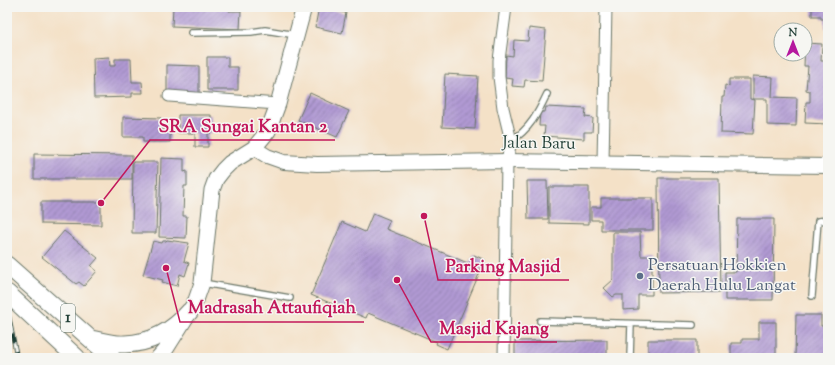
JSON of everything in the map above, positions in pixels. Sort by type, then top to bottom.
[{"type":"main road","points":[[158,358],[166,349],[190,311],[202,283],[212,190],[216,179],[230,163],[254,148],[268,131],[278,104],[304,7]]},
{"type":"main road","name":"1","points":[[7,265],[112,358]]},
{"type":"main road","name":"1","points":[[7,293],[78,358]]},
{"type":"main road","points":[[91,339],[124,344],[154,338],[170,331],[190,311]]},
{"type":"street","points":[[504,358],[507,161],[511,141],[502,108],[499,60],[506,7]]},
{"type":"street","points":[[603,162],[606,7]]},
{"type":"street","points":[[169,96],[278,104]]},
{"type":"street","name":"Jalan Baru","points":[[254,148],[284,162],[317,164],[507,161],[828,166]]},
{"type":"lane","points":[[191,32],[251,32],[265,30],[297,35]]},
{"type":"lane","points":[[511,141],[531,125],[548,94]]},
{"type":"lane","points":[[812,296],[818,221],[828,220]]},
{"type":"lane","points":[[202,283],[290,298]]},
{"type":"lane","points":[[540,321],[693,325]]},
{"type":"lane","points":[[630,358],[631,324]]},
{"type":"building","points":[[173,7],[229,7],[229,11],[241,11],[240,29],[172,26]]},
{"type":"building","points":[[319,7],[346,13],[342,33],[315,27]]},
{"type":"building","points":[[812,7],[828,7],[828,28],[825,28],[825,19],[821,19],[821,16],[812,16]]},
{"type":"building","points":[[529,28],[546,30],[542,81],[525,80],[524,87],[512,86],[513,79],[505,78],[506,55],[513,56],[514,40],[528,41]]},
{"type":"building","points":[[813,43],[822,44],[821,61],[828,61],[828,124],[805,123],[806,102],[810,102],[810,91],[806,90],[808,66],[804,66],[804,62],[813,62]]},
{"type":"building","points":[[109,57],[110,66],[115,66],[115,59],[131,59],[132,82],[142,82],[143,93],[132,93],[132,97],[94,98],[93,58]]},
{"type":"building","points":[[207,57],[228,57],[228,67],[238,67],[238,90],[207,90]]},
{"type":"building","points":[[167,65],[199,66],[199,95],[167,95]]},
{"type":"building","points":[[445,74],[478,76],[475,129],[442,127]]},
{"type":"building","points":[[753,76],[773,77],[772,97],[797,98],[796,126],[767,125],[767,99],[753,99]]},
{"type":"building","points":[[729,79],[750,79],[750,99],[755,100],[753,134],[721,133],[722,97],[724,97],[725,85],[729,86]]},
{"type":"building","points":[[310,93],[349,111],[337,137],[298,120]]},
{"type":"building","points":[[546,107],[586,109],[585,117],[593,118],[592,132],[584,132],[584,139],[544,136],[545,126],[539,126],[540,112],[545,112]]},
{"type":"building","points":[[178,115],[211,115],[211,133],[208,133],[208,147],[195,147],[195,133],[178,133]]},
{"type":"building","points":[[123,117],[161,118],[161,129],[170,129],[170,142],[143,142],[143,137],[123,137]]},
{"type":"building","points":[[34,154],[132,155],[132,179],[34,179]]},
{"type":"building","points":[[161,158],[184,159],[184,172],[187,171],[187,186],[184,186],[183,216],[187,216],[186,238],[159,237]]},
{"type":"building","points":[[133,162],[158,162],[156,233],[132,233]]},
{"type":"building","points":[[658,178],[719,178],[721,292],[659,293]]},
{"type":"building","points":[[527,181],[547,181],[548,219],[528,219]]},
{"type":"building","points":[[549,187],[589,187],[589,224],[549,223]]},
{"type":"building","points":[[601,198],[653,198],[653,230],[601,230],[601,220],[591,220],[591,207],[601,207]]},
{"type":"building","points":[[41,202],[101,202],[101,225],[41,224]]},
{"type":"building","points":[[373,213],[390,220],[386,229],[470,264],[474,255],[485,260],[447,349],[436,344],[437,342],[368,313],[366,318],[311,295],[342,222],[365,232]]},
{"type":"building","points":[[737,219],[774,219],[773,300],[725,300],[725,272],[736,272]]},
{"type":"building","points":[[64,231],[98,258],[91,266],[97,271],[84,286],[79,282],[76,284],[42,257]]},
{"type":"building","points":[[613,232],[640,232],[641,256],[652,256],[652,295],[638,295],[638,309],[623,310],[623,295],[616,295],[613,297],[604,288],[613,280]]},
{"type":"building","points":[[167,240],[189,243],[184,261],[189,263],[185,276],[180,274],[177,286],[162,282],[163,280],[143,275],[153,241],[162,243],[163,241]]},
{"type":"building","points":[[796,315],[821,315],[821,326],[828,326],[828,358],[795,358]]},
{"type":"building","points":[[759,322],[776,322],[776,355],[767,355],[767,358],[731,358],[731,343],[742,343],[742,339],[759,339]]},
{"type":"building","points":[[607,340],[607,358],[515,358],[515,341]]},
{"type":"building","points":[[648,340],[697,340],[697,358],[648,358]]},
{"type":"railway","points":[[7,307],[17,358]]},
{"type":"place","name":"SRA Sungai Kantan 2","points":[[101,203]]},
{"type":"place","name":"Parking Masjid","points":[[424,216]]},
{"type":"place","name":"Madrasah Attaufiqiah","points":[[166,268]]},
{"type":"place","name":"Persatuan Hokkien Daerah Hulu Langat","points":[[640,276]]},
{"type":"place","name":"Masjid Kajang","points":[[397,280]]}]
